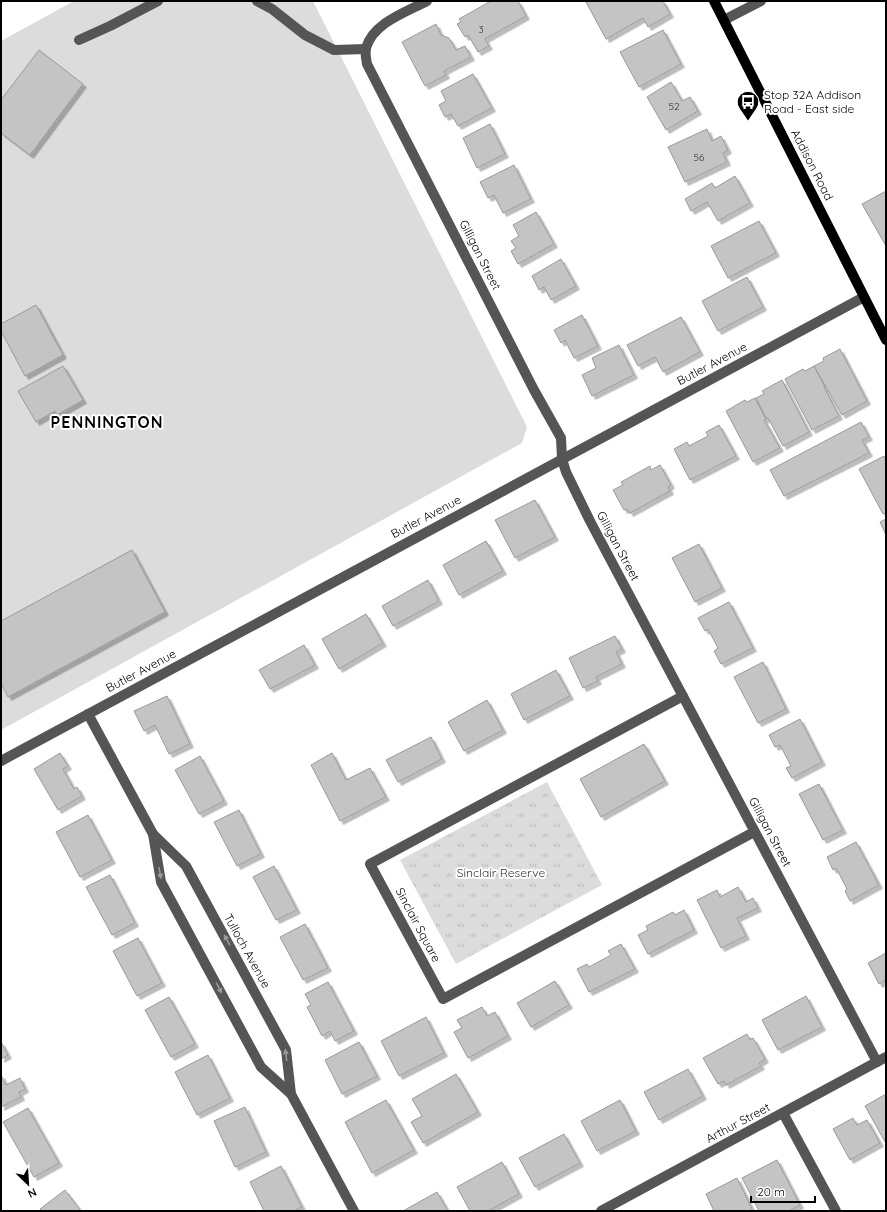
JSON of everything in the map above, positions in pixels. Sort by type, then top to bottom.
[{"type":"main road","name":"Addison Road","points":[[714,1],[886,340]]},
{"type":"street","points":[[79,40],[158,1]]},
{"type":"street","points":[[257,1],[272,9],[305,36],[334,50],[366,49],[373,35],[385,23],[427,1]]},
{"type":"street","points":[[724,20],[761,1]]},
{"type":"street","name":"Gilligan Street","points":[[366,49],[367,64],[530,383],[561,438],[562,459],[566,472],[590,522],[754,832],[882,1059]]},
{"type":"street","name":"Butler Avenue","points":[[1,761],[864,297]]},
{"type":"street","name":"Sinclair Square","points":[[683,696],[370,864],[443,999],[754,832]]},
{"type":"street","name":"Tulloch Avenue","points":[[88,714],[153,834],[186,866],[286,1050],[291,1094]]},
{"type":"street","name":"Tulloch Avenue","points":[[153,834],[161,882],[261,1067],[291,1094],[354,1211]]},
{"type":"street","name":"Arthur Street","points":[[601,1211],[882,1059]]},
{"type":"street","points":[[783,1113],[836,1211]]},
{"type":"green space","points":[[74,1],[313,1],[527,427],[522,443],[1,730],[1,41]]},
{"type":"green space","name":"Sinclair Reserve","points":[[547,782],[602,885],[456,964],[400,860]]},
{"type":"building","points":[[491,1],[518,1],[526,16],[485,39],[489,46],[478,52],[468,35],[465,37],[457,24],[461,22],[459,19]]},
{"type":"building","points":[[663,1],[670,14],[648,27],[643,18],[606,39],[586,2]]},
{"type":"building","points":[[436,24],[441,35],[449,38],[456,50],[465,46],[471,57],[444,71],[446,75],[425,86],[402,42]]},
{"type":"building","points":[[663,30],[681,64],[639,87],[620,52]]},
{"type":"building","points":[[39,50],[83,84],[30,155],[1,133],[1,100]]},
{"type":"building","points":[[473,74],[492,108],[458,126],[451,114],[445,117],[439,105],[446,101],[441,91]]},
{"type":"building","points":[[671,82],[682,101],[690,97],[698,111],[666,130],[647,97]]},
{"type":"building","points":[[490,124],[505,154],[477,168],[463,138]]},
{"type":"building","points":[[707,129],[712,141],[721,136],[728,150],[723,153],[727,162],[685,182],[668,147]]},
{"type":"building","points":[[514,165],[531,199],[503,213],[494,195],[488,198],[480,182]]},
{"type":"building","points":[[735,176],[750,203],[718,221],[707,202],[691,211],[685,199],[712,183],[715,188]]},
{"type":"building","points":[[886,191],[886,246],[862,204]]},
{"type":"building","points":[[536,212],[554,244],[518,264],[511,251],[516,248],[511,241],[519,236],[513,225]]},
{"type":"building","points":[[759,221],[776,253],[728,278],[711,246]]},
{"type":"building","points":[[561,259],[576,286],[551,300],[544,287],[539,290],[532,276]]},
{"type":"building","points":[[747,277],[763,307],[718,331],[702,301]]},
{"type":"building","points":[[36,305],[63,355],[25,376],[1,331],[1,324]]},
{"type":"building","points":[[582,315],[598,346],[574,358],[565,340],[561,343],[554,330]]},
{"type":"building","points":[[681,317],[700,352],[663,372],[655,357],[638,366],[627,345]]},
{"type":"building","points":[[619,345],[634,375],[592,396],[582,375],[596,368],[592,358]]},
{"type":"building","points":[[840,349],[867,401],[842,415],[814,366],[824,361],[823,358]]},
{"type":"building","points":[[63,366],[83,400],[57,415],[55,411],[36,422],[18,391]]},
{"type":"building","points":[[814,366],[839,416],[812,430],[785,379],[803,369],[805,371]]},
{"type":"building","points":[[782,380],[809,432],[783,446],[756,398],[764,394],[762,391]]},
{"type":"building","points":[[755,398],[766,419],[764,420],[780,448],[753,462],[726,411],[745,400],[747,402]]},
{"type":"building","points":[[861,422],[869,437],[862,440],[869,453],[784,496],[770,470]]},
{"type":"building","points":[[719,425],[736,456],[690,480],[674,449],[687,442],[689,446],[708,436],[706,432]]},
{"type":"building","points":[[884,456],[886,460],[886,512],[883,514],[859,469]]},
{"type":"building","points":[[660,465],[671,485],[668,487],[670,491],[630,513],[627,509],[624,510],[613,490],[623,485],[621,482],[650,466],[651,470]]},
{"type":"building","points":[[535,500],[555,537],[515,558],[495,520]]},
{"type":"building","points":[[886,519],[886,535],[880,522]]},
{"type":"building","points":[[486,541],[503,571],[459,595],[443,565]]},
{"type":"building","points":[[699,544],[722,588],[695,602],[672,558]]},
{"type":"building","points":[[132,550],[165,612],[8,697],[1,683],[1,621]]},
{"type":"building","points":[[428,580],[439,601],[393,626],[382,606]]},
{"type":"building","points":[[729,602],[753,648],[721,664],[714,651],[718,648],[708,629],[705,631],[698,618]]},
{"type":"building","points":[[366,614],[383,643],[339,669],[322,639]]},
{"type":"building","points":[[615,636],[622,649],[616,652],[622,664],[596,677],[598,681],[583,688],[569,658]]},
{"type":"building","points":[[304,645],[315,665],[270,689],[259,670]]},
{"type":"building","points":[[763,662],[786,709],[758,723],[734,677]]},
{"type":"building","points":[[556,670],[570,696],[524,720],[511,694]]},
{"type":"building","points":[[167,696],[190,744],[169,754],[155,725],[144,731],[134,711]]},
{"type":"building","points":[[487,700],[503,730],[464,751],[448,722]]},
{"type":"building","points":[[800,719],[822,762],[792,778],[786,768],[791,766],[780,745],[775,747],[769,735]]},
{"type":"building","points":[[431,737],[442,759],[398,782],[386,760]]},
{"type":"building","points":[[644,744],[665,781],[601,817],[580,779]]},
{"type":"building","points":[[60,753],[68,766],[63,769],[74,789],[77,787],[82,796],[58,810],[34,769]]},
{"type":"building","points":[[332,753],[346,780],[370,768],[386,797],[340,821],[311,765]]},
{"type":"building","points":[[200,756],[224,801],[199,814],[175,770]]},
{"type":"building","points":[[819,784],[843,830],[823,840],[799,794]]},
{"type":"building","points":[[239,810],[261,854],[237,866],[214,822]]},
{"type":"building","points":[[88,815],[112,860],[80,877],[56,832]]},
{"type":"building","points":[[856,842],[879,885],[850,901],[845,891],[847,889],[836,868],[833,870],[827,857]]},
{"type":"building","points":[[274,866],[297,910],[276,920],[253,877]]},
{"type":"building","points":[[110,875],[135,923],[112,935],[86,887]]},
{"type":"building","points":[[738,887],[746,902],[753,898],[758,908],[737,918],[746,936],[721,948],[697,900],[717,890],[720,897]]},
{"type":"building","points":[[684,910],[694,930],[648,954],[638,935],[648,930],[646,926],[673,912],[675,915]]},
{"type":"building","points":[[305,924],[328,968],[303,980],[280,937]]},
{"type":"building","points":[[138,938],[162,983],[137,996],[113,951]]},
{"type":"building","points":[[621,944],[635,969],[589,992],[577,969],[587,964],[589,967],[611,955],[608,951]]},
{"type":"building","points":[[886,953],[886,983],[885,980],[879,984],[868,963]]},
{"type":"building","points":[[555,981],[569,1005],[531,1027],[517,1003]]},
{"type":"building","points":[[328,982],[354,1031],[335,1041],[330,1031],[322,1036],[307,1007],[311,1005],[305,994]]},
{"type":"building","points":[[806,996],[822,1027],[778,1050],[762,1020]]},
{"type":"building","points":[[169,997],[195,1044],[171,1057],[145,1010]]},
{"type":"building","points":[[482,1007],[487,1016],[495,1012],[508,1036],[468,1058],[454,1032],[462,1028],[457,1020]]},
{"type":"building","points":[[426,1017],[444,1053],[399,1076],[381,1041]]},
{"type":"building","points":[[747,1034],[750,1040],[753,1038],[765,1059],[759,1063],[761,1066],[726,1085],[724,1081],[718,1084],[703,1058]]},
{"type":"building","points":[[1,1042],[8,1055],[1,1059]]},
{"type":"building","points":[[359,1042],[377,1076],[342,1094],[325,1060]]},
{"type":"building","points":[[208,1055],[230,1098],[197,1115],[175,1072]]},
{"type":"building","points":[[688,1069],[703,1096],[659,1120],[644,1092]]},
{"type":"building","points":[[456,1074],[478,1112],[423,1143],[411,1122],[422,1116],[412,1099]]},
{"type":"building","points":[[1,1075],[6,1085],[20,1078],[25,1089],[19,1092],[21,1097],[1,1107]]},
{"type":"building","points":[[886,1094],[886,1142],[885,1142],[865,1106]]},
{"type":"building","points":[[386,1100],[414,1150],[372,1173],[345,1122]]},
{"type":"building","points":[[620,1100],[636,1131],[597,1151],[581,1121]]},
{"type":"building","points":[[245,1107],[266,1152],[235,1167],[214,1121]]},
{"type":"building","points":[[28,1108],[59,1163],[34,1177],[3,1122]]},
{"type":"building","points":[[853,1118],[857,1125],[867,1120],[880,1143],[850,1160],[833,1129]]},
{"type":"building","points":[[564,1134],[580,1163],[535,1187],[519,1158]]},
{"type":"building","points":[[777,1160],[800,1205],[789,1211],[759,1211],[742,1178]]},
{"type":"building","points":[[502,1162],[519,1194],[488,1211],[470,1211],[457,1187]]},
{"type":"building","points":[[281,1166],[302,1207],[294,1211],[264,1211],[250,1182]]},
{"type":"building","points":[[737,1178],[753,1211],[714,1211],[706,1194]]},
{"type":"building","points":[[65,1190],[81,1211],[42,1211],[40,1209]]},
{"type":"building","points":[[437,1192],[448,1211],[403,1211]]},
{"type":"place","name":"Stop 32A Addison Road - East side","points":[[748,122]]},
{"type":"district","name":"PENNINGTON","points":[[107,422]]}]
